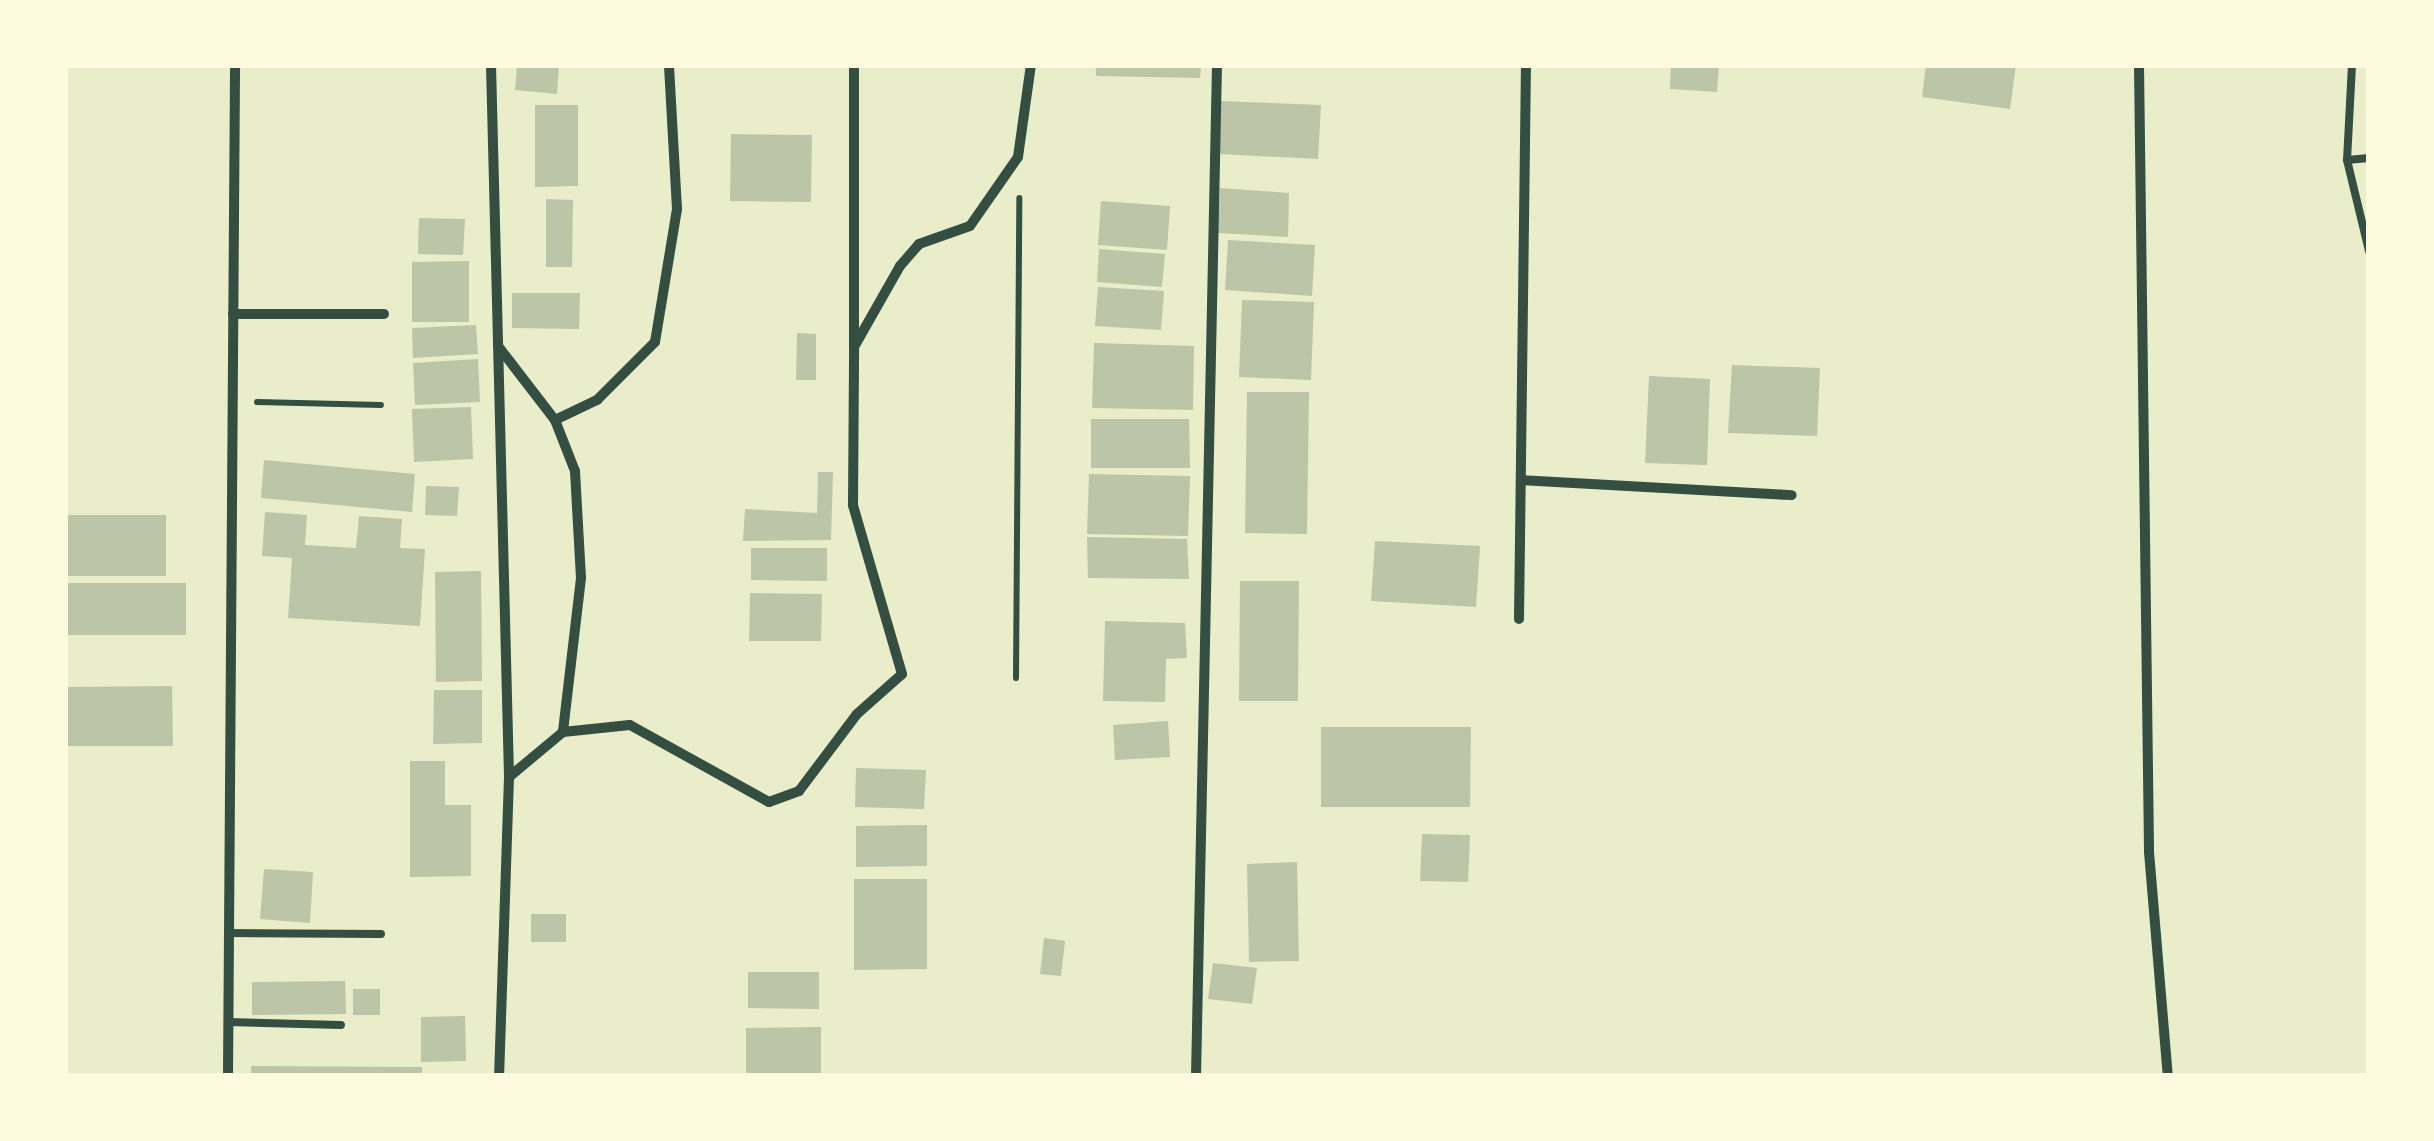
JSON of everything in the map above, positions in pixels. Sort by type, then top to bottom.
[{"type":"street","points":[[228,1076],[235,65]]},
{"type":"street","points":[[490,65],[510,778],[499,1076]]},
{"type":"street","points":[[556,420],[598,400],[654,342],[678,209],[668,65]]},
{"type":"street","points":[[510,778],[562,732],[630,725],[769,802],[799,791],[856,714],[902,674],[853,506],[854,65]]},
{"type":"street","points":[[854,347],[900,266],[919,244],[970,226],[1018,157],[1031,115],[1031,65]]},
{"type":"street","points":[[1196,1076],[1217,65]]},
{"type":"street","points":[[1519,619],[1526,65]]},
{"type":"street","points":[[2139,65],[2150,852],[2168,1076]]},
{"type":"street","points":[[233,314],[384,314]]},
{"type":"street","points":[[498,345],[556,420],[574,472],[581,578],[562,732]]},
{"type":"street","points":[[1521,480],[1792,495]]},
{"type":"lane","points":[[2352,65],[2347,160],[2369,251]]},
{"type":"lane","points":[[2347,160],[2369,158]]},
{"type":"lane","points":[[228,933],[381,934]]},
{"type":"lane","points":[[228,1022],[340,1026]]},
{"type":"path","points":[[1016,678],[1024,446],[1018,157]]},
{"type":"path","points":[[230,401],[381,406]]},
{"type":"building","points":[[517,65],[559,65],[557,94],[515,90]]},
{"type":"building","points":[[1096,65],[1201,65],[1200,78],[1096,76]]},
{"type":"building","points":[[1671,65],[1719,65],[1717,92],[1670,89]]},
{"type":"building","points":[[1926,65],[2016,65],[2010,109],[1922,97]]},
{"type":"building","points":[[1220,101],[1321,105],[1318,159],[1218,154]]},
{"type":"building","points":[[535,105],[578,105],[578,186],[535,187]]},
{"type":"building","points":[[731,134],[812,135],[811,202],[730,201]]},
{"type":"building","points":[[1220,188],[1289,193],[1288,237],[1218,233]]},
{"type":"building","points":[[546,199],[573,200],[572,267],[546,267]]},
{"type":"building","points":[[1101,201],[1170,206],[1167,250],[1098,245]]},
{"type":"building","points":[[419,218],[465,219],[463,255],[418,254]]},
{"type":"building","points":[[1228,240],[1315,245],[1312,296],[1225,290]]},
{"type":"building","points":[[1099,249],[1165,254],[1162,287],[1097,282]]},
{"type":"building","points":[[469,261],[469,322],[412,322],[412,262]]},
{"type":"building","points":[[1098,287],[1164,291],[1161,330],[1095,326]]},
{"type":"building","points":[[512,293],[580,293],[579,329],[512,328]]},
{"type":"building","points":[[1242,300],[1314,302],[1311,380],[1239,377]]},
{"type":"building","points":[[476,325],[478,354],[413,358],[412,328]]},
{"type":"building","points":[[797,333],[816,334],[816,380],[796,380]]},
{"type":"building","points":[[1094,343],[1194,346],[1193,410],[1092,408]]},
{"type":"building","points":[[478,359],[480,402],[415,405],[413,363]]},
{"type":"building","points":[[1732,365],[1820,368],[1817,436],[1728,433]]},
{"type":"building","points":[[1649,376],[1710,379],[1707,465],[1645,463]]},
{"type":"building","points":[[1247,392],[1309,392],[1307,534],[1245,533]]},
{"type":"building","points":[[471,407],[473,459],[414,462],[412,409]]},
{"type":"building","points":[[1091,419],[1189,419],[1190,468],[1091,468]]},
{"type":"building","points":[[264,460],[415,474],[412,512],[261,498]]},
{"type":"building","points":[[818,472],[833,472],[831,540],[743,541],[745,509],[817,513]]},
{"type":"building","points":[[1089,474],[1190,476],[1188,536],[1087,534]]},
{"type":"building","points":[[426,486],[459,487],[457,516],[425,515]]},
{"type":"building","points":[[265,512],[307,515],[305,545],[356,548],[359,516],[402,519],[400,548],[425,549],[420,626],[288,618],[292,558],[262,556]]},
{"type":"building","points":[[65,515],[166,515],[166,576],[65,576]]},
{"type":"building","points":[[1087,537],[1187,539],[1189,579],[1088,578]]},
{"type":"building","points":[[1375,541],[1480,546],[1476,607],[1371,601]]},
{"type":"building","points":[[751,548],[827,548],[827,581],[751,580]]},
{"type":"building","points":[[481,571],[482,681],[436,682],[435,572]]},
{"type":"building","points":[[1240,581],[1299,581],[1298,701],[1239,701]]},
{"type":"building","points":[[65,583],[186,583],[186,635],[65,635]]},
{"type":"building","points":[[750,593],[822,594],[821,641],[749,641]]},
{"type":"building","points":[[1105,621],[1185,623],[1187,658],[1166,659],[1165,702],[1103,701]]},
{"type":"building","points":[[172,686],[173,746],[65,746],[65,687]]},
{"type":"building","points":[[434,690],[482,690],[482,743],[433,744]]},
{"type":"building","points":[[1168,721],[1170,757],[1115,760],[1113,725]]},
{"type":"building","points":[[1321,727],[1471,727],[1470,807],[1321,807]]},
{"type":"building","points":[[410,761],[445,761],[445,805],[471,805],[471,876],[410,877]]},
{"type":"building","points":[[856,768],[926,770],[924,809],[855,807]]},
{"type":"building","points":[[927,825],[927,866],[856,867],[856,826]]},
{"type":"building","points":[[1422,834],[1470,835],[1468,882],[1420,881]]},
{"type":"building","points":[[1297,862],[1299,961],[1249,962],[1247,864]]},
{"type":"building","points":[[264,869],[313,872],[310,923],[260,919]]},
{"type":"building","points":[[854,879],[927,879],[927,969],[854,970]]},
{"type":"building","points":[[531,914],[566,914],[566,942],[531,942]]},
{"type":"building","points":[[1044,938],[1065,941],[1061,976],[1040,974]]},
{"type":"building","points":[[1213,963],[1257,968],[1252,1004],[1208,999]]},
{"type":"building","points":[[748,972],[819,972],[819,1009],[748,1008]]},
{"type":"building","points":[[345,981],[346,1014],[252,1015],[252,982]]},
{"type":"building","points":[[353,989],[380,989],[380,1015],[353,1015]]},
{"type":"building","points":[[465,1016],[466,1061],[421,1062],[421,1017]]},
{"type":"building","points":[[821,1027],[821,1076],[746,1076],[746,1028]]},
{"type":"building","points":[[251,1066],[422,1067],[422,1076],[251,1076]]}]
